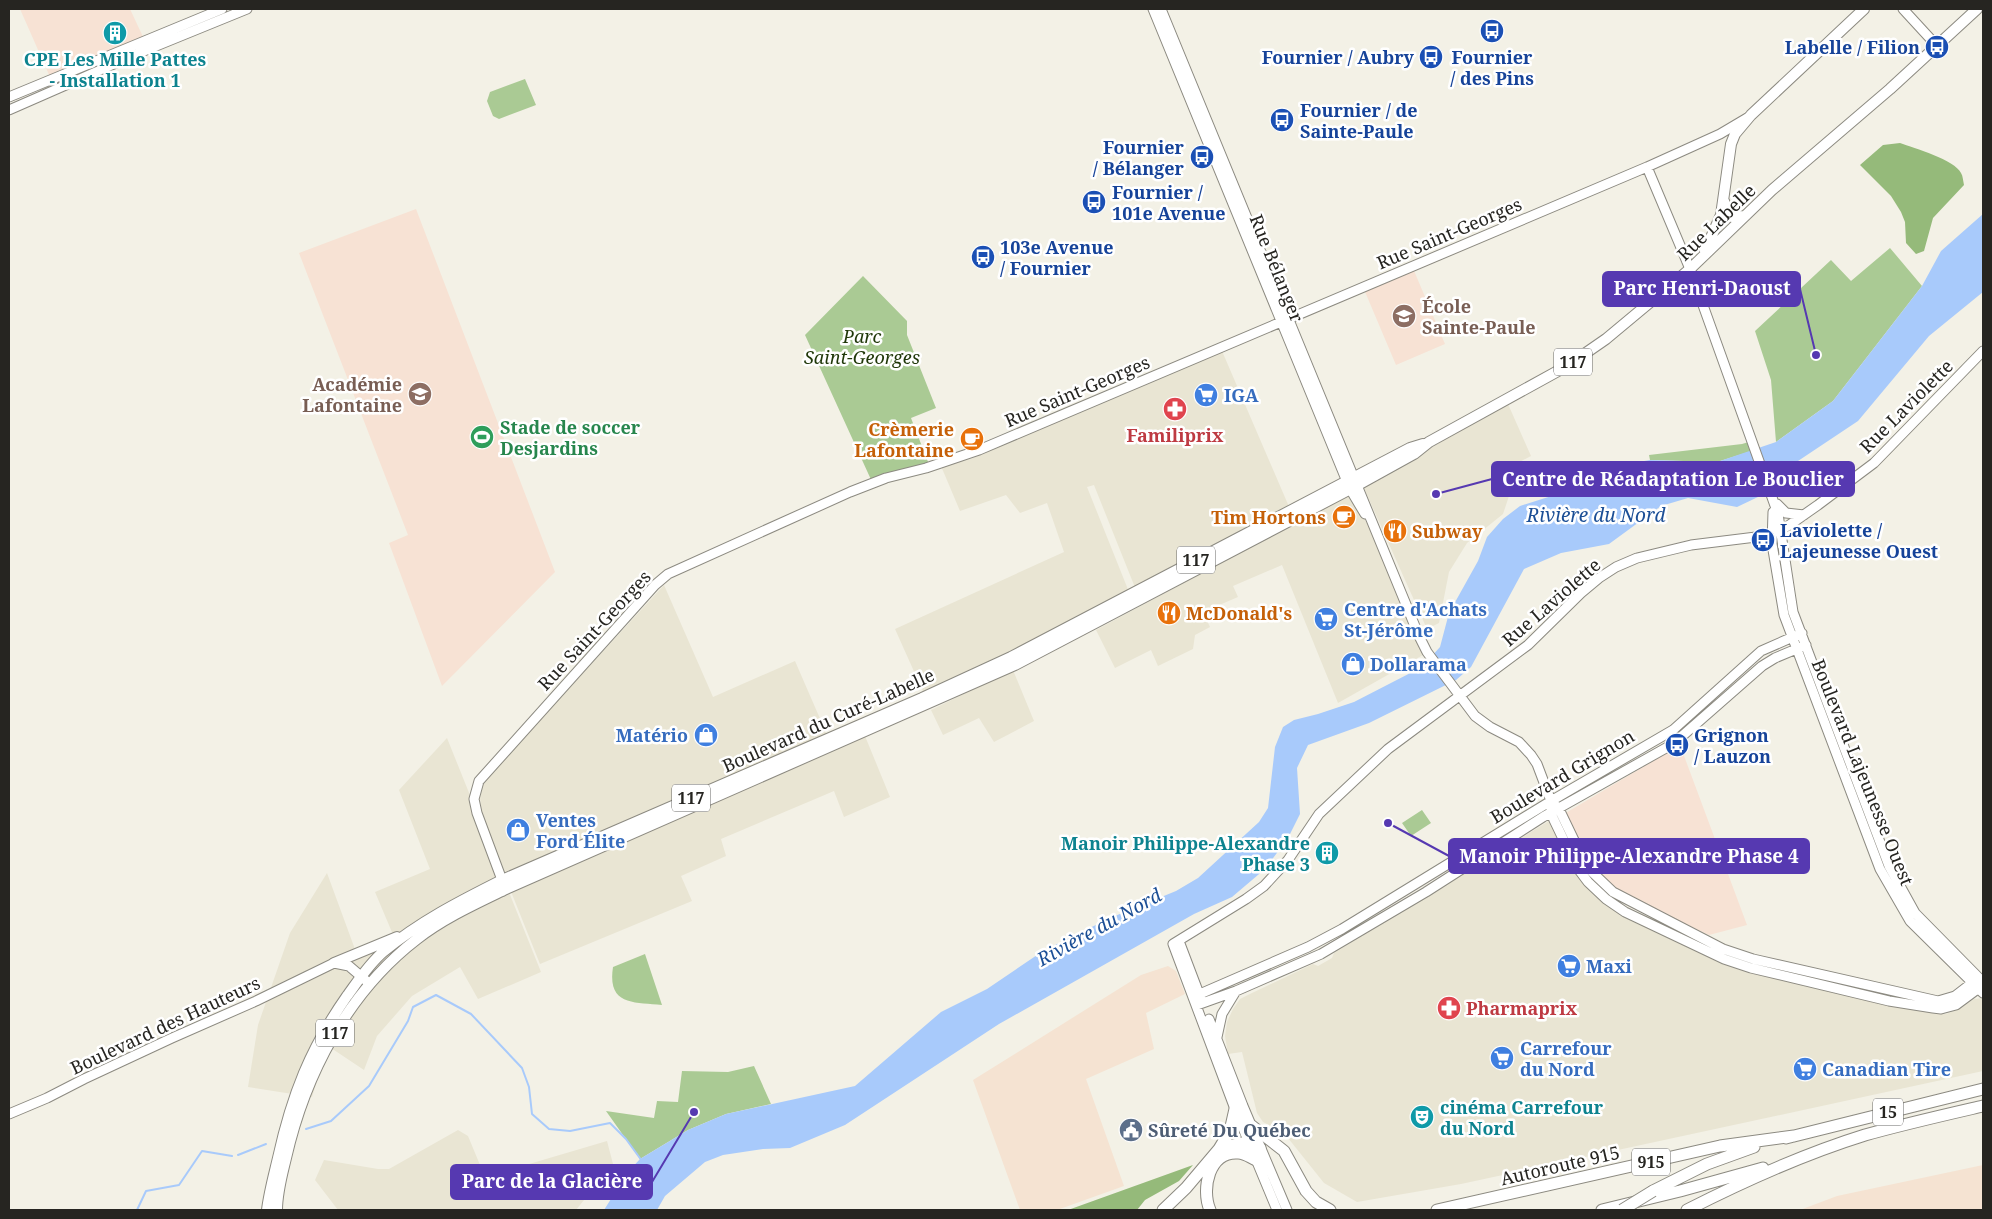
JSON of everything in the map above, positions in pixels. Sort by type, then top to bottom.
[{"type":"highway","name":"15","points":[[1622,1210],[1653,1191],[1716,1160],[1794,1136],[1983,1088]]},
{"type":"highway","name":"15","points":[[1687,1210],[1806,1156],[1877,1132],[1983,1106]]},
{"type":"highway","points":[[1163,1210],[1181,1193],[1219,1149],[1232,1127],[1235,1109]]},
{"type":"highway","points":[[1252,1126],[1284,1151],[1306,1191],[1320,1205],[1330,1210]]},
{"type":"highway","name":"Autoroute 915","points":[[1437,1210],[1720,1146],[1794,1136]]},
{"type":"highway","points":[[1219,1149],[1235,1144],[1255,1146]]},
{"type":"highway","points":[[1210,1210],[1206,1198],[1206,1185],[1210,1173],[1217,1162],[1226,1155],[1238,1153],[1256,1160]]},
{"type":"highway","name":"915","points":[[1602,1210],[1680,1192],[1806,1156]]},
{"type":"main road","name":"Rue Saint-Georges","points":[[1701,259],[1719,220],[1731,144],[1735,134],[1751,115],[1864,9]]},
{"type":"main road","name":"Rue Labelle","points":[[1352,483],[1414,454],[1428,442],[1580,358],[1690,270],[1745,216],[1977,9]]},
{"type":"main road","points":[[1723,199],[1727,210],[1732,216],[1745,216]]},
{"type":"main road","name":"Boulevard du Curé-Labelle","points":[[267,1210],[285,1128],[299,1080],[312,1052],[330,1020],[361,976],[381,954],[415,927],[502,880],[626,830],[1011,657],[1352,483]]},
{"type":"main road","name":"Boulevard du Curé-Labelle","points":[[277,1210],[280,1186],[299,1108],[323,1054],[339,1027],[370,984],[388,964],[415,941],[461,911],[626,830]]},
{"type":"main road","points":[[334,963],[393,939],[415,927]]},
{"type":"street","points":[[9,97],[222,9]]},
{"type":"street","points":[[9,110],[94,72],[247,9]]},
{"type":"street","name":"Rue Bélanger","points":[[1153,9],[1188,83],[1352,483],[1378,536],[1427,652],[1459,696],[1482,722],[1510,736],[1525,748],[1537,764],[1551,801]]},
{"type":"street","name":"Rue Bélanger","points":[[1162,9],[1188,83]]},
{"type":"street","points":[[1903,9],[1937,46]]},
{"type":"street","points":[[91,62],[94,72]]},
{"type":"street","name":"Rue Saint-Georges","points":[[502,880],[477,813],[474,798],[479,781],[649,592],[668,574],[850,492],[886,478],[926,468],[979,450],[1647,167],[1751,115]]},
{"type":"street","points":[[1647,167],[1690,270],[1772,496],[1778,514],[1776,531]]},
{"type":"street","name":"Rue Laviolette","points":[[1198,1000],[1176,943],[1264,886],[1288,860],[1315,820],[1388,749],[1528,645],[1581,593],[1616,567],[1637,558],[1669,550],[1712,542],[1747,539],[1776,531],[1805,515],[1874,463],[1983,351]]},
{"type":"street","points":[[1772,496],[1786,513],[1805,515]]},
{"type":"street","name":"Boulevard Lajeunesse Ouest","points":[[1776,531],[1791,602],[1802,634],[1896,880],[1915,913],[1981,983]]},
{"type":"street","name":"Boulevard Lajeunesse Ouest","points":[[1776,531],[1772,544],[1782,608],[1883,877],[1910,921],[1981,983]]},
{"type":"street","name":"Boulevard Grignon","points":[[1198,1000],[1323,940],[1551,801],[1673,730],[1751,660],[1770,646],[1802,634]]},
{"type":"street","name":"Boulevard Grignon","points":[[1198,1000],[1236,991],[1328,950],[1426,892],[1555,811],[1673,744],[1762,666],[1775,658],[1806,645]]},
{"type":"street","points":[[1551,801],[1583,859],[1592,872],[1613,892],[1723,950],[1753,959],[1930,1000],[1938,1001],[1949,998],[1981,983]]},
{"type":"street","points":[[334,963],[346,964],[370,984]]},
{"type":"street","name":"Boulevard des Hauteurs","points":[[9,1114],[47,1098],[172,1038],[256,1002],[334,963]]},
{"type":"street","points":[[1217,1037],[1222,1014],[1236,991]]},
{"type":"street","points":[[1198,1000],[1217,1037],[1238,1096],[1252,1126],[1256,1160],[1277,1210]]},
{"type":"street","points":[[1198,1000],[1235,1109],[1287,1210]]},
{"type":"shaded area","points":[[20,9],[130,9],[144,39],[50,77]]},
{"type":"shaded area","name":"Académie Lafontaine","points":[[416,209],[555,572],[442,686],[389,543],[408,535],[299,253]]},
{"type":"shaded area","name":"École Sainte-Paule","points":[[1412,266],[1445,344],[1396,365],[1363,287]]},
{"type":"shaded area","points":[[1222,351],[1290,509],[1136,590],[1094,485],[1087,487],[1129,592],[925,696],[895,629],[1064,552],[1047,503],[1020,513],[1006,495],[960,511],[941,466],[971,459]]},
{"type":"shaded area","points":[[1508,404],[1531,456],[1510,467],[1515,475],[1503,481],[1510,493],[1503,514],[1467,543],[1449,572],[1439,623],[1427,629],[1363,486]]},
{"type":"shaded area","points":[[1349,494],[1376,538],[1423,655],[1338,703],[1282,565],[1233,586],[1238,597],[1203,612],[1210,627],[1195,635],[1193,649],[1158,666],[1151,650],[1115,668],[1096,630]]},
{"type":"shaded area","points":[[664,585],[713,697],[795,661],[828,737],[505,877],[482,815],[480,798],[483,782]]},
{"type":"shaded area","points":[[1013,670],[1034,721],[994,742],[979,718],[943,735],[931,710]]},
{"type":"shaded area","points":[[865,736],[890,797],[844,817],[834,791],[721,839],[726,856],[681,876],[692,901],[540,964],[510,889]]},
{"type":"shaded area","points":[[447,738],[541,972],[478,999],[460,967],[412,996],[377,1036],[364,1070],[328,1046],[312,1097],[248,1087],[258,1025],[290,933],[327,873],[356,952],[394,937],[375,892],[430,869],[399,790]]},
{"type":"shaded area","points":[[1680,745],[1747,925],[1709,935],[1608,888],[1588,866],[1564,814]]},
{"type":"shaded area","points":[[1549,821],[1578,875],[1592,893],[1634,922],[1720,960],[1932,1013],[1946,1014],[1959,1009],[1974,999],[1983,998],[1983,1071],[1461,1184],[1357,1202],[1324,1183],[1284,1133],[1263,1122],[1257,1113],[1242,1052],[1228,1054],[1225,1036],[1227,1022],[1233,1009],[1240,999],[1313,964],[1318,966],[1332,958],[1334,953]]},
{"type":"shaded area","points":[[1168,966],[1176,971],[1185,994],[1146,1013],[1154,1049],[1086,1079],[1124,1186],[1057,1210],[1020,1210],[973,1080],[1141,975]]},
{"type":"shaded area","points":[[458,1130],[468,1136],[485,1177],[607,1141],[613,1164],[576,1210],[338,1210],[315,1180],[324,1160],[378,1169],[389,1169]]},
{"type":"shaded area","points":[[1983,1165],[1983,1210],[1800,1210],[1837,1196]]},
{"type":"green space","points":[[525,79],[536,105],[499,119],[493,116],[487,101],[490,92]]},
{"type":"green space","points":[[1900,143],[1943,159],[1957,168],[1963,177],[1964,185],[1933,218],[1924,251],[1916,254],[1906,243],[1905,222],[1891,196],[1860,165],[1883,145]]},
{"type":"green space","points":[[1890,248],[1922,286],[1833,401],[1776,442],[1771,380],[1755,331],[1831,260],[1851,281]]},
{"type":"green space","name":"Parc Saint-Georges","points":[[863,276],[907,321],[907,335],[936,408],[911,418],[930,467],[873,484],[805,335]]},
{"type":"green space","points":[[1752,441],[1755,450],[1717,462],[1650,460],[1649,455],[1742,444]]},
{"type":"green space","points":[[1422,810],[1431,823],[1411,836],[1402,823]]},
{"type":"green space","points":[[645,954],[662,1005],[625,1000],[614,989],[612,980],[613,967]]},
{"type":"green space","points":[[754,1066],[771,1104],[726,1114],[688,1130],[640,1159],[606,1111],[654,1118],[657,1101],[678,1102],[682,1071],[728,1072]]},
{"type":"green space","points":[[1193,1165],[1179,1181],[1145,1200],[1137,1210],[1068,1210]]},
{"type":"water","name":"Rivière du Nord","points":[[1983,214],[1983,292],[1929,336],[1858,421],[1783,471],[1758,497],[1737,507],[1688,498],[1661,506],[1609,544],[1561,553],[1524,569],[1471,667],[1456,680],[1369,723],[1308,745],[1297,768],[1300,814],[1288,838],[1265,869],[1232,897],[1194,914],[999,1024],[845,1125],[790,1148],[763,1149],[723,1155],[705,1162],[665,1196],[657,1210],[604,1210],[628,1172],[640,1159],[688,1130],[726,1114],[855,1086],[941,1012],[987,989],[1043,951],[1110,918],[1176,891],[1198,878],[1259,822],[1268,808],[1275,747],[1283,727],[1294,720],[1354,702],[1422,667],[1440,647],[1449,613],[1478,561],[1487,537],[1503,519],[1520,506],[1586,485],[1627,464],[1650,460],[1717,462],[1776,442],[1833,401],[1922,286],[1941,251]]},
{"type":"waterway","points":[[306,1129],[331,1121],[369,1086],[408,1021],[413,1007],[436,995],[471,1014],[522,1068],[529,1087],[532,1114],[549,1129],[570,1131],[610,1123],[626,1139],[642,1161]]},
{"type":"waterway","points":[[238,1155],[266,1144]]},
{"type":"waterway","points":[[137,1210],[146,1191],[179,1185],[202,1151],[232,1156]]},
{"type":"place","name":"Fournier / des Pins","points":[[1492,31]]},
{"type":"place","name":"CPE Les Mille Pattes - Installation 1","points":[[115,33]]},
{"type":"place","name":"Labelle / Filion","points":[[1937,47]]},
{"type":"place","name":"Fournier / Aubry","points":[[1431,57]]},
{"type":"place","name":"Fournier / de Sainte-Paule","points":[[1282,120]]},
{"type":"place","name":"Fournier / Bélanger","points":[[1202,157]]},
{"type":"place","name":"Fournier / 101e Avenue","points":[[1094,202]]},
{"type":"place","name":"103e Avenue / Fournier","points":[[983,257]]},
{"type":"place","name":"École Sainte-Paule","points":[[1404,316]]},
{"type":"place","name":"Parc Henri-Daoust","points":[[1816,355]]},
{"type":"place","name":"Académie Lafontaine","points":[[420,394]]},
{"type":"place","name":"IGA","points":[[1206,395]]},
{"type":"place","name":"Familiprix","points":[[1175,409]]},
{"type":"place","name":"Stade de soccer Desjardins","points":[[482,437]]},
{"type":"place","name":"Crèmerie Lafontaine","points":[[972,439]]},
{"type":"place","name":"Centre de Réadaptation Le Bouclier","points":[[1436,494]]},
{"type":"place","name":"Tim Hortons","points":[[1344,517]]},
{"type":"place","name":"Subway","points":[[1395,531]]},
{"type":"place","name":"Laviolette / Lajeunesse Ouest","points":[[1763,540]]},
{"type":"place","name":"McDonald's","points":[[1169,613]]},
{"type":"place","name":"Centre d'Achats St-Jérôme","points":[[1326,619]]},
{"type":"place","name":"Dollarama","points":[[1353,664]]},
{"type":"place","name":"Matério","points":[[706,735]]},
{"type":"place","name":"Grignon / Lauzon","points":[[1677,745]]},
{"type":"place","name":"Manoir Philippe-Alexandre Phase 4","points":[[1388,823]]},
{"type":"place","name":"Ventes Ford Élite","points":[[518,830]]},
{"type":"place","name":"Manoir Philippe-Alexandre Phase 3","points":[[1327,853]]},
{"type":"place","name":"Maxi","points":[[1569,966]]},
{"type":"place","name":"Pharmaprix","points":[[1449,1008]]},
{"type":"place","name":"Carrefour du Nord","points":[[1502,1058]]},
{"type":"place","name":"Canadian Tire","points":[[1805,1069]]},
{"type":"place","name":"Parc de la Glacière","points":[[694,1112]]},
{"type":"place","name":"cinéma Carrefour du Nord","points":[[1422,1117]]},
{"type":"place","name":"Sûreté Du Québec","points":[[1131,1130]]}]
